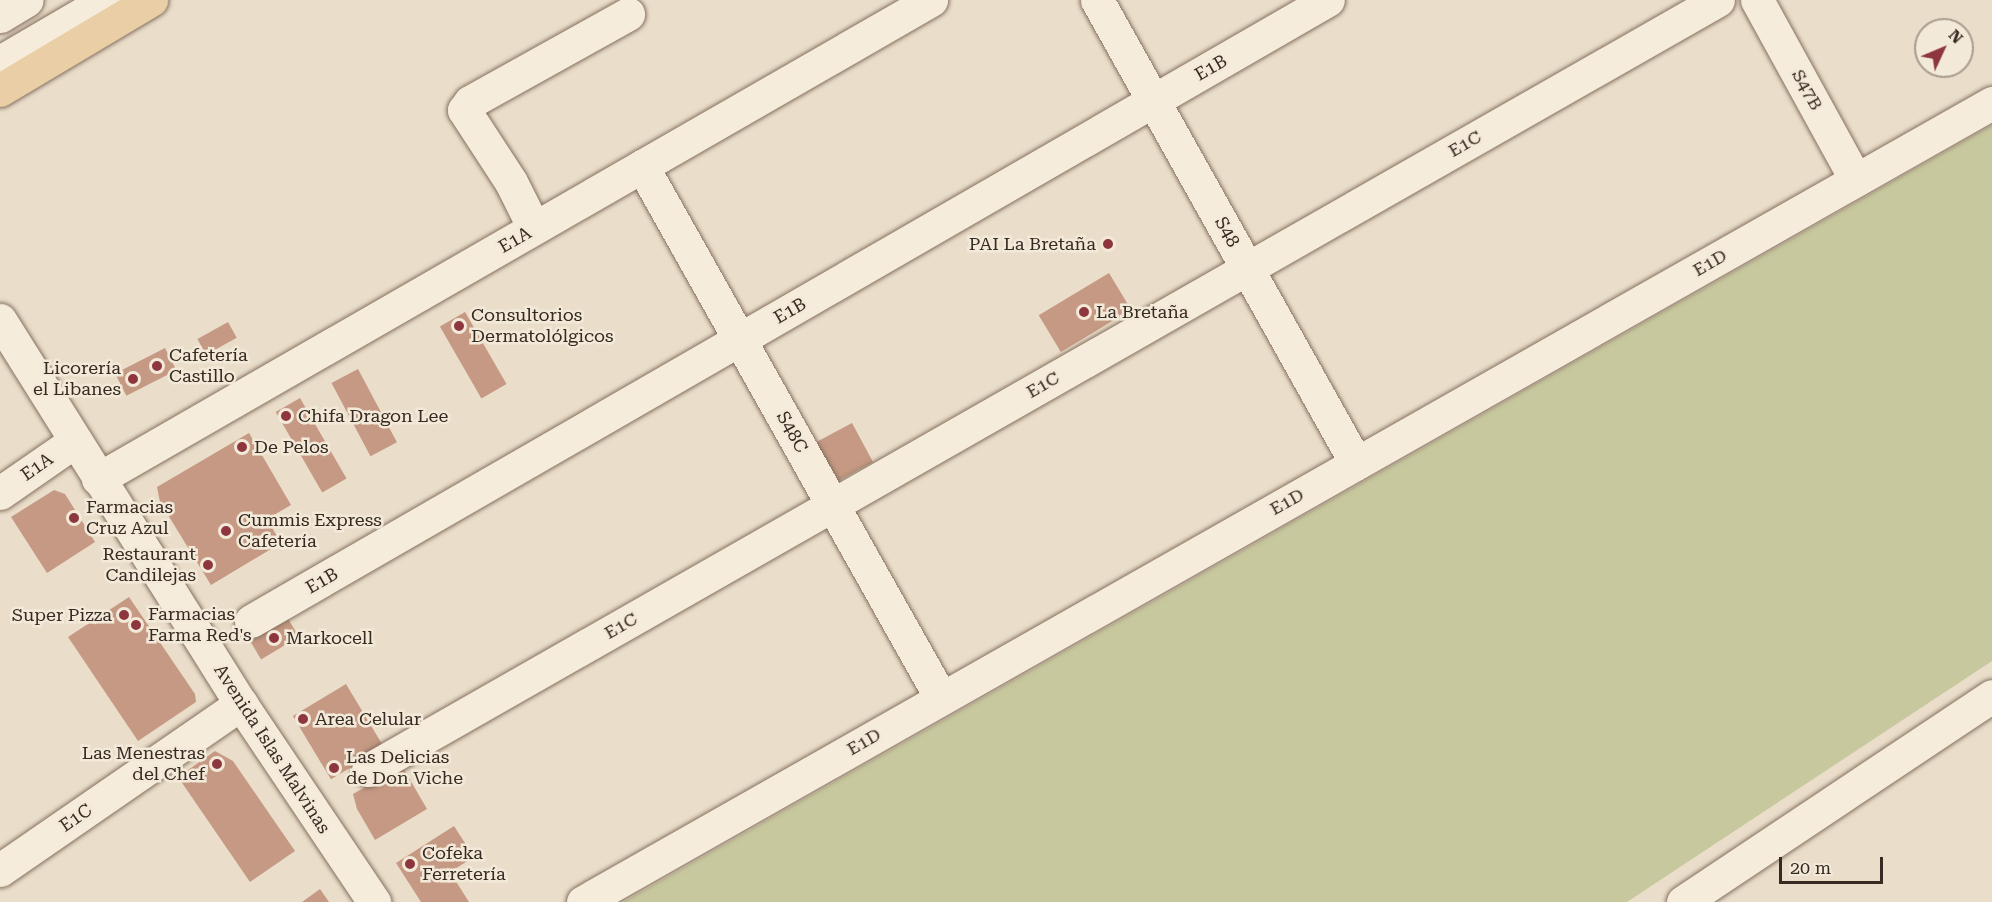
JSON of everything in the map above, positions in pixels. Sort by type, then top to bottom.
[{"type":"main road","points":[[0,90],[151,0]]},
{"type":"street","points":[[0,16],[27,0]]},
{"type":"street","points":[[0,63],[106,0]]},
{"type":"street","name":"E1A","points":[[98,479],[931,0]]},
{"type":"street","name":"S48","points":[[1097,0],[1356,463]]},
{"type":"street","name":"E1B","points":[[251,621],[1328,0]]},
{"type":"street","name":"E1C","points":[[368,770],[1718,0]]},
{"type":"street","name":"S47B","points":[[1757,0],[1856,180]]},
{"type":"street","points":[[534,228],[511,182],[464,110],[470,102],[628,14]]},
{"type":"street","name":"E1D","points":[[583,902],[1992,103]]},
{"type":"street","name":"S48C","points":[[642,166],[941,698]]},
{"type":"street","name":"Avenida Islas Malvinas","points":[[0,320],[241,704],[374,902]]},
{"type":"street","name":"E1A","points":[[0,493],[75,441]]},
{"type":"street","points":[[1683,902],[1992,696]]},
{"type":"street","name":"E1C","points":[[0,870],[241,704]]},
{"type":"green space","points":[[1992,125],[1992,661],[1627,902],[623,902]]},
{"type":"building","name":"La Bretaña","points":[[1109,273],[1131,310],[1061,352],[1039,315]]},
{"type":"building","points":[[465,312],[506,384],[481,398],[440,326]]},
{"type":"building","points":[[228,322],[237,338],[206,355],[197,339]]},
{"type":"building","points":[[165,348],[176,370],[126,396],[115,373]]},
{"type":"building","points":[[358,369],[397,442],[370,456],[332,383]]},
{"type":"building","points":[[300,398],[347,479],[322,493],[276,412]]},
{"type":"building","points":[[852,423],[873,462],[838,481],[809,446]]},
{"type":"building","points":[[249,433],[291,505],[267,519],[281,543],[211,585],[160,502],[157,487]]},
{"type":"building","points":[[54,490],[65,494],[95,542],[47,573],[11,517]]},
{"type":"building","points":[[129,597],[195,694],[196,702],[138,741],[68,637]]},
{"type":"building","name":"Markocell","points":[[287,617],[299,637],[261,659],[249,640]]},
{"type":"building","points":[[346,684],[384,747],[331,779],[293,716]]},
{"type":"building","points":[[215,751],[233,761],[295,851],[250,882],[178,777]]},
{"type":"building","points":[[402,766],[427,809],[375,840],[357,809],[353,794]]},
{"type":"building","points":[[454,826],[474,857],[450,872],[469,902],[421,902],[396,863]]},
{"type":"building","points":[[320,889],[329,902],[302,902]]},
{"type":"place","name":"PAI La Bretaña","points":[[1108,244]]},
{"type":"place","name":"La Bretaña","points":[[1084,312]]},
{"type":"place","name":"Consultorios Dermatolólgicos","points":[[459,326]]},
{"type":"place","name":"Cafetería Castillo","points":[[157,366]]},
{"type":"place","name":"Licorería el Libanes","points":[[133,379]]},
{"type":"place","name":"Chifa Dragon Lee","points":[[286,416]]},
{"type":"place","name":"De Pelos","points":[[242,447]]},
{"type":"place","name":"Farmacias Cruz Azul","points":[[74,518]]},
{"type":"place","name":"Cummis Express Cafetería","points":[[226,531]]},
{"type":"place","name":"Restaurant Candilejas","points":[[208,565]]},
{"type":"place","name":"Super Pizza","points":[[124,615]]},
{"type":"place","name":"Farmacias Farma Red's","points":[[136,625]]},
{"type":"place","name":"Markocell","points":[[274,638]]},
{"type":"place","name":"Area Celular","points":[[303,719]]},
{"type":"place","name":"Las Menestras del Chef","points":[[217,764]]},
{"type":"place","name":"Las Delicias de Don Viche","points":[[334,768]]},
{"type":"place","name":"Cofeka Ferretería","points":[[410,864]]}]
